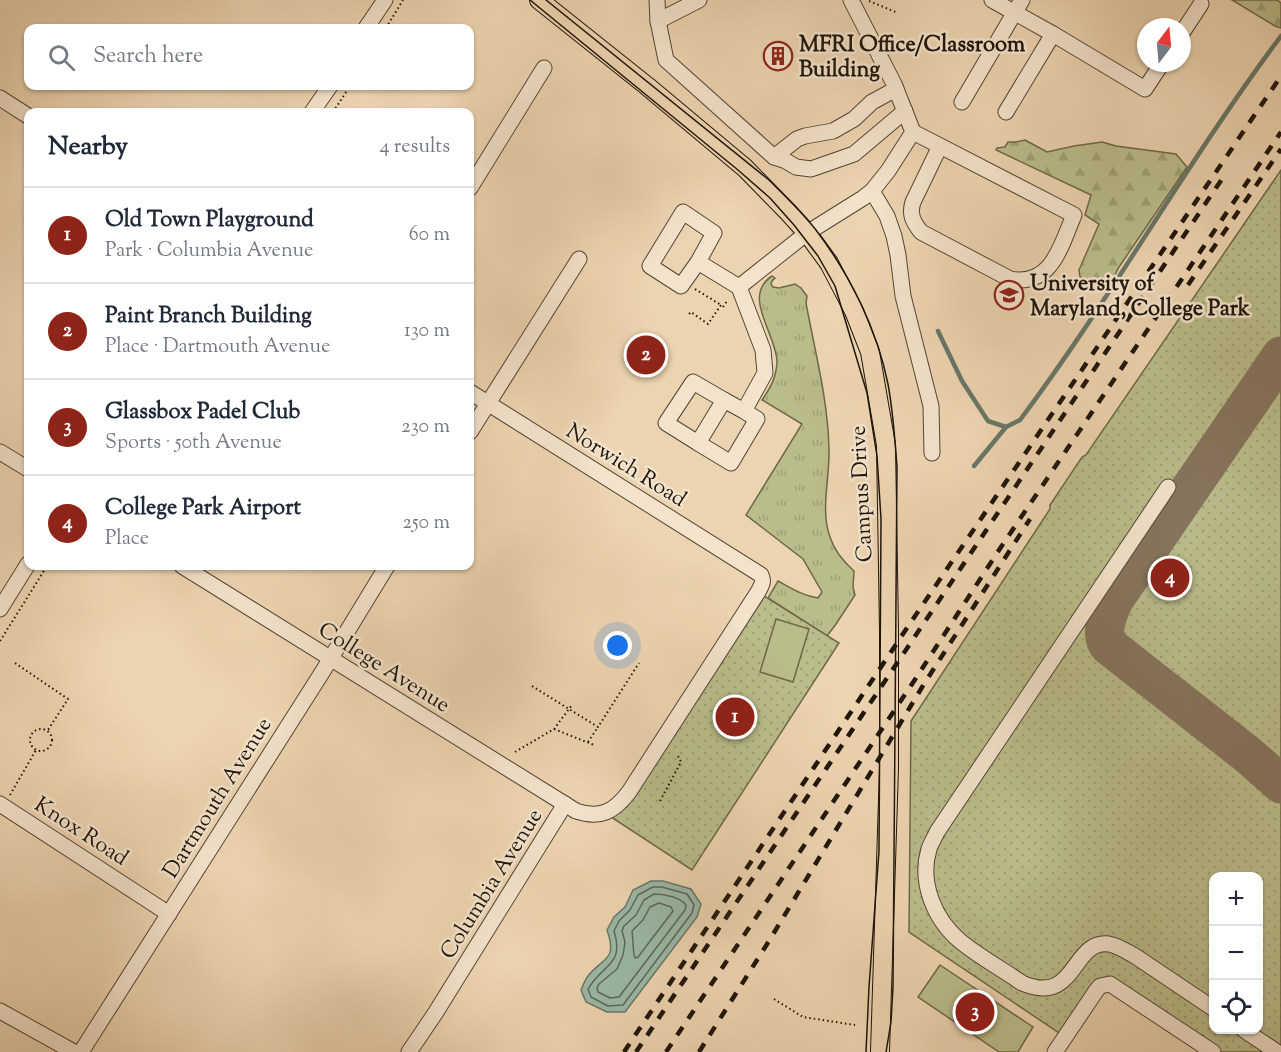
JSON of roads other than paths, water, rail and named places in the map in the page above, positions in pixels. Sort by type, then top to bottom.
[{"type":"main road","name":"Campus Drive","points":[[539,0],[656,93],[745,168],[807,233],[829,263],[854,311],[870,352],[886,445],[889,631],[889,768],[880,1052]]},
{"type":"street","points":[[369,24],[384,0]]},
{"type":"street","points":[[657,0],[658,21],[666,60],[774,157],[796,167],[811,169],[854,154],[905,111]]},
{"type":"street","points":[[658,21],[699,0]]},
{"type":"street","points":[[851,0],[896,89],[913,132],[1074,215],[1056,258],[1047,268],[1029,279],[1010,279],[921,232],[911,217],[911,209],[940,146]]},
{"type":"street","points":[[992,0],[1018,6],[1053,33],[1145,89],[1156,72]]},
{"type":"street","points":[[1191,19],[1201,4]]},
{"type":"street","points":[[962,102],[1018,6]]},
{"type":"street","points":[[1006,112],[1053,33]]},
{"type":"street","points":[[474,182],[544,68]]},
{"type":"street","points":[[774,157],[797,139],[832,130],[854,119],[872,102],[896,89]]},
{"type":"street","points":[[315,108],[327,90]]},
{"type":"street","points":[[0,99],[24,114]]},
{"type":"street","points":[[739,287],[807,233],[872,191],[913,132]]},
{"type":"street","points":[[872,191],[887,216],[894,236],[903,296],[931,406],[932,453]]},
{"type":"street","points":[[683,212],[714,233],[698,262],[681,286],[650,266],[683,212]]},
{"type":"street","points":[[474,425],[579,259]]},
{"type":"street","points":[[698,262],[739,287],[763,350],[765,373],[744,411]]},
{"type":"street","points":[[693,382],[724,399],[758,419],[731,463],[666,423],[693,382]]},
{"type":"street","name":"Norwich Road","points":[[474,395],[761,574]]},
{"type":"street","points":[[698,443],[724,399]]},
{"type":"street","points":[[0,452],[24,467]]},
{"type":"street","points":[[1168,487],[937,832],[929,849],[926,870],[928,892],[935,910],[946,927],[961,942],[1022,983],[1042,989],[1052,988],[1060,983],[1092,948],[1110,944],[1135,956],[1209,1006]]},
{"type":"street","points":[[0,609],[24,570]]},
{"type":"street","name":"College Avenue","points":[[188,570],[565,804]]},
{"type":"street","name":"Dartmouth Avenue","points":[[81,1052],[385,570]]},
{"type":"street","name":"Columbia Avenue","points":[[410,1052],[565,804],[576,811],[596,815],[604,813],[622,801],[758,592],[763,579],[761,574]]},
{"type":"street","name":"Knox Road","points":[[5,800],[169,914]]},
{"type":"street","points":[[1055,1052],[1096,990],[1110,984],[1213,1052]]},
{"type":"street","points":[[0,1011],[74,1052]]},
{"type":"street","points":[[1251,1034],[1277,1052]]},
{"type":"water","points":[[651,881],[663,881],[691,889],[701,904],[697,917],[625,1012],[607,1012],[586,1002],[581,990],[588,976],[610,953],[607,930],[614,917],[625,907],[633,890]]},
{"type":"waterway","points":[[938,331],[962,381],[988,421],[1006,427],[1020,420],[1087,325],[1214,131],[1281,36]]},
{"type":"waterway","points":[[974,466],[1006,427]]},
{"type":"tram line","points":[[530,0],[770,198],[818,256],[835,286],[867,393],[877,456],[881,519],[879,851],[866,1052]]},
{"type":"tram line","points":[[546,0],[769,180],[793,204],[816,230],[840,265],[861,303],[877,343],[890,394],[897,467],[893,987],[886,1052]]},
{"type":"railway","points":[[624,1052],[911,622],[1281,76]]},
{"type":"railway","points":[[666,1052],[1001,547],[1281,132]]},
{"type":"railway","points":[[1188,285],[1281,149]]},
{"type":"railway","points":[[636,1052],[1226,173]]},
{"type":"railway","points":[[699,1052],[769,941],[924,684],[1030,519]]},
{"type":"place","name":"MFRI Office/Classroom Building","points":[[778,56]]},
{"type":"place","name":"University of Maryland, College Park","points":[[1009,295]]},
{"type":"place","name":"Paint Branch Building","points":[[646,355]]},
{"type":"place","name":"College Park Airport","points":[[1170,578]]},
{"type":"place","name":"Old Town Playground","points":[[735,717]]},
{"type":"place","name":"Glassbox Padel Club","points":[[975,1012]]}]
